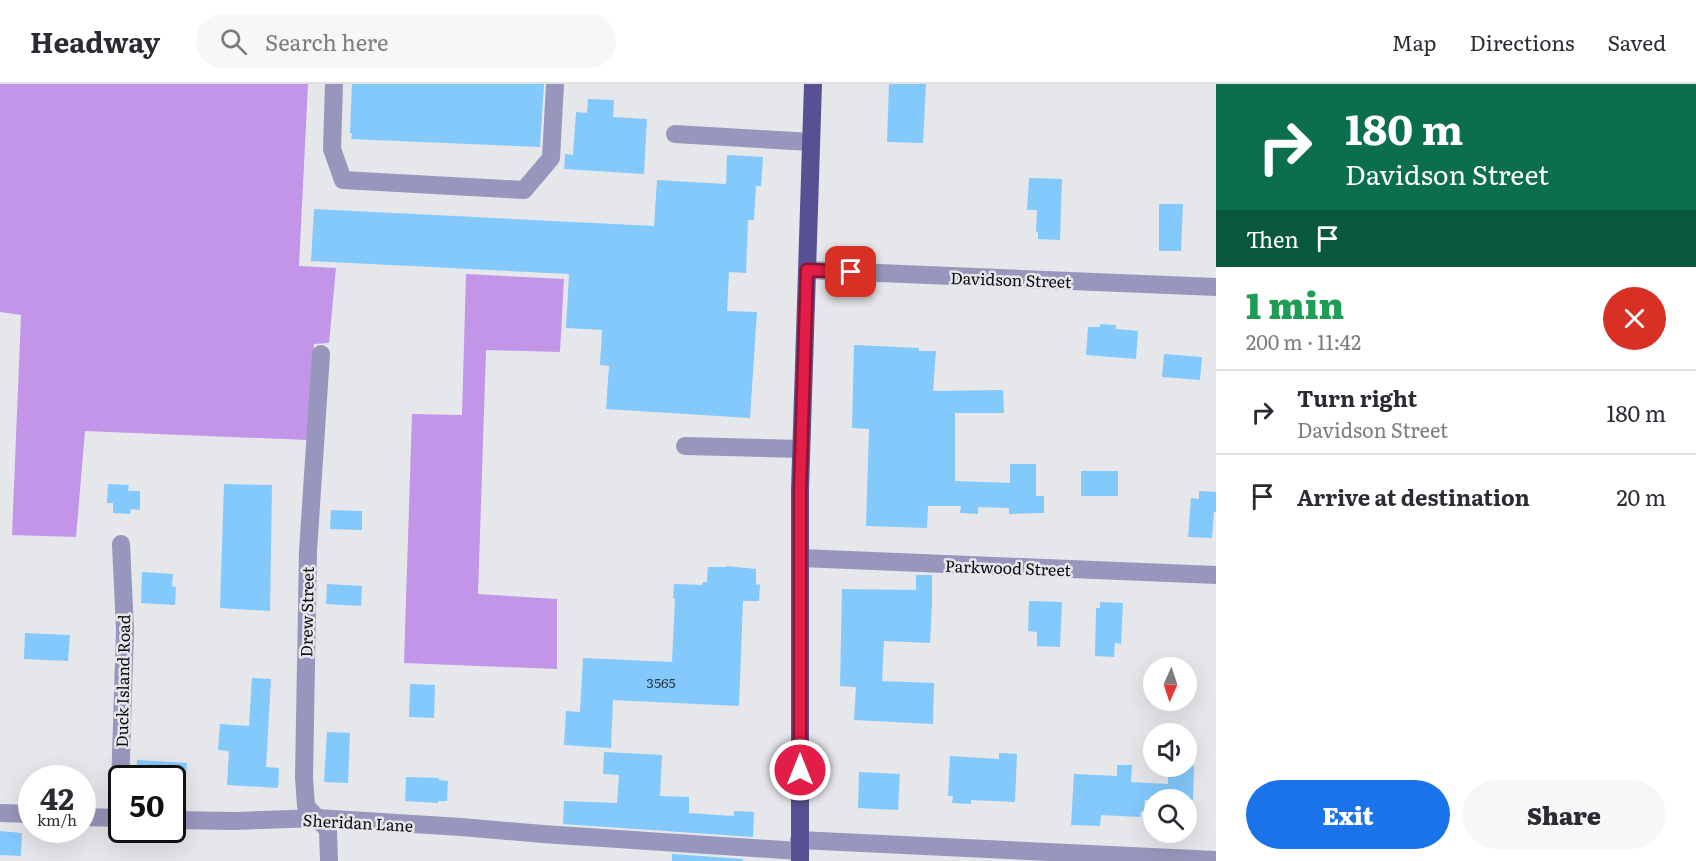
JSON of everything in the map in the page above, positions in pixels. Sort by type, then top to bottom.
[{"type":"main road","points":[[800,851],[801,450],[813,84]]},
{"type":"street","points":[[334,84],[332,149],[343,180],[524,190],[552,158],[555,84]]},
{"type":"street","points":[[675,134],[811,142]]},
{"type":"street","name":"Davidson Street","points":[[807,270],[1216,287]]},
{"type":"street","name":"Drew Street","points":[[321,354],[308,551],[304,777],[306,806],[328,830],[329,861]]},
{"type":"street","points":[[685,446],[801,450]]},
{"type":"street","name":"Duck Island Road","points":[[121,544],[125,630],[121,765]]},
{"type":"street","name":"Parkwood Street","points":[[801,558],[1216,575]]},
{"type":"street","points":[[0,813],[18,814]]},
{"type":"street","name":"Sheridan Lane","points":[[186,820],[316,818],[800,851],[1216,860]]},
{"type":"shaded area","points":[[0,84],[308,84],[299,266],[336,268],[329,343],[314,344],[307,440],[85,431],[76,537],[12,535],[21,315],[0,312]]},
{"type":"shaded area","points":[[466,274],[564,279],[560,352],[486,350],[478,594],[557,599],[557,669],[404,663],[412,414],[462,415]]},
{"type":"building","points":[[352,84],[544,84],[540,147],[351,139]]},
{"type":"building","points":[[889,84],[926,84],[923,143],[887,142]]},
{"type":"building","points":[[588,99],[614,100],[613,117],[647,119],[644,174],[564,169],[565,154],[573,155],[576,112],[587,113]]},
{"type":"building","points":[[727,155],[763,157],[761,186],[756,186],[754,220],[748,220],[746,273],[729,272],[727,311],[757,312],[750,418],[606,409],[609,366],[600,365],[602,330],[566,328],[569,274],[311,261],[314,209],[654,226],[657,180],[726,184]]},
{"type":"building","points":[[1029,178],[1062,179],[1060,240],[1038,239],[1037,210],[1027,210]]},
{"type":"building","points":[[1159,204],[1183,204],[1181,251],[1159,251]]},
{"type":"building","points":[[1100,324],[1116,325],[1116,329],[1138,331],[1136,359],[1086,355],[1088,327],[1100,327]]},
{"type":"building","points":[[854,345],[936,351],[933,391],[1003,390],[1004,413],[955,413],[955,481],[1010,483],[1010,464],[1036,464],[1036,496],[1044,496],[1044,513],[1009,514],[1009,508],[978,507],[978,514],[960,513],[961,506],[928,506],[927,528],[866,526],[869,429],[852,428]]},
{"type":"building","points":[[1164,354],[1202,357],[1200,380],[1162,377]]},
{"type":"building","points":[[1081,471],[1118,471],[1118,496],[1081,496]]},
{"type":"building","points":[[108,484],[129,485],[128,491],[140,491],[140,510],[131,509],[130,514],[113,513],[113,503],[107,503]]},
{"type":"building","points":[[224,484],[272,485],[270,611],[220,608]]},
{"type":"building","points":[[1199,491],[1216,492],[1212,538],[1188,537],[1191,498],[1199,499]]},
{"type":"building","points":[[331,510],[362,511],[362,530],[330,529]]},
{"type":"building","points":[[708,567],[756,569],[756,585],[760,584],[759,601],[743,601],[739,706],[613,700],[611,748],[564,745],[566,711],[580,712],[583,658],[672,662],[674,584],[702,585],[703,582],[707,582]]},
{"type":"building","points":[[142,572],[173,574],[172,586],[176,587],[175,605],[141,603]]},
{"type":"building","points":[[916,575],[932,575],[930,643],[884,641],[882,681],[934,683],[933,724],[854,720],[856,687],[840,686],[842,589],[916,590]]},
{"type":"building","points":[[327,584],[362,586],[361,606],[326,604]]},
{"type":"building","points":[[1029,601],[1062,602],[1060,647],[1037,646],[1037,632],[1028,631]]},
{"type":"building","points":[[1100,602],[1123,603],[1121,644],[1115,643],[1114,657],[1095,656],[1096,608],[1100,608]]},
{"type":"building","points":[[25,633],[70,635],[68,661],[24,659]]},
{"type":"building","points":[[252,678],[271,679],[266,767],[279,768],[278,788],[227,785],[229,751],[218,750],[220,724],[249,726]]},
{"type":"building","points":[[410,684],[435,685],[434,718],[409,717]]},
{"type":"building","points":[[327,732],[350,733],[348,783],[324,782]]},
{"type":"building","points":[[604,752],[662,755],[660,796],[689,797],[689,813],[734,816],[734,811],[754,812],[753,837],[563,824],[564,801],[617,803],[619,775],[603,774]]},
{"type":"building","points":[[999,753],[1017,754],[1015,802],[971,800],[971,804],[952,803],[953,796],[948,796],[950,756],[999,759]]},
{"type":"building","points":[[137,760],[187,763],[186,778],[186,765],[137,765]]},
{"type":"building","points":[[1117,765],[1132,765],[1131,782],[1168,784],[1168,777],[1194,777],[1193,789],[1143,789],[1143,811],[1140,817],[1101,815],[1100,826],[1071,825],[1074,774],[1117,776]]},
{"type":"building","points":[[859,772],[900,774],[898,810],[858,808]]},
{"type":"building","points":[[406,777],[439,778],[439,780],[448,781],[447,801],[438,801],[438,803],[405,801]]},
{"type":"building","points":[[0,831],[18,833],[18,843],[22,843],[21,856],[0,855]]},
{"type":"building","points":[[672,854],[743,859],[743,861],[672,861]]},
{"type":"route","points":[[800,770],[800,490],[807,270],[851,272]]}]
